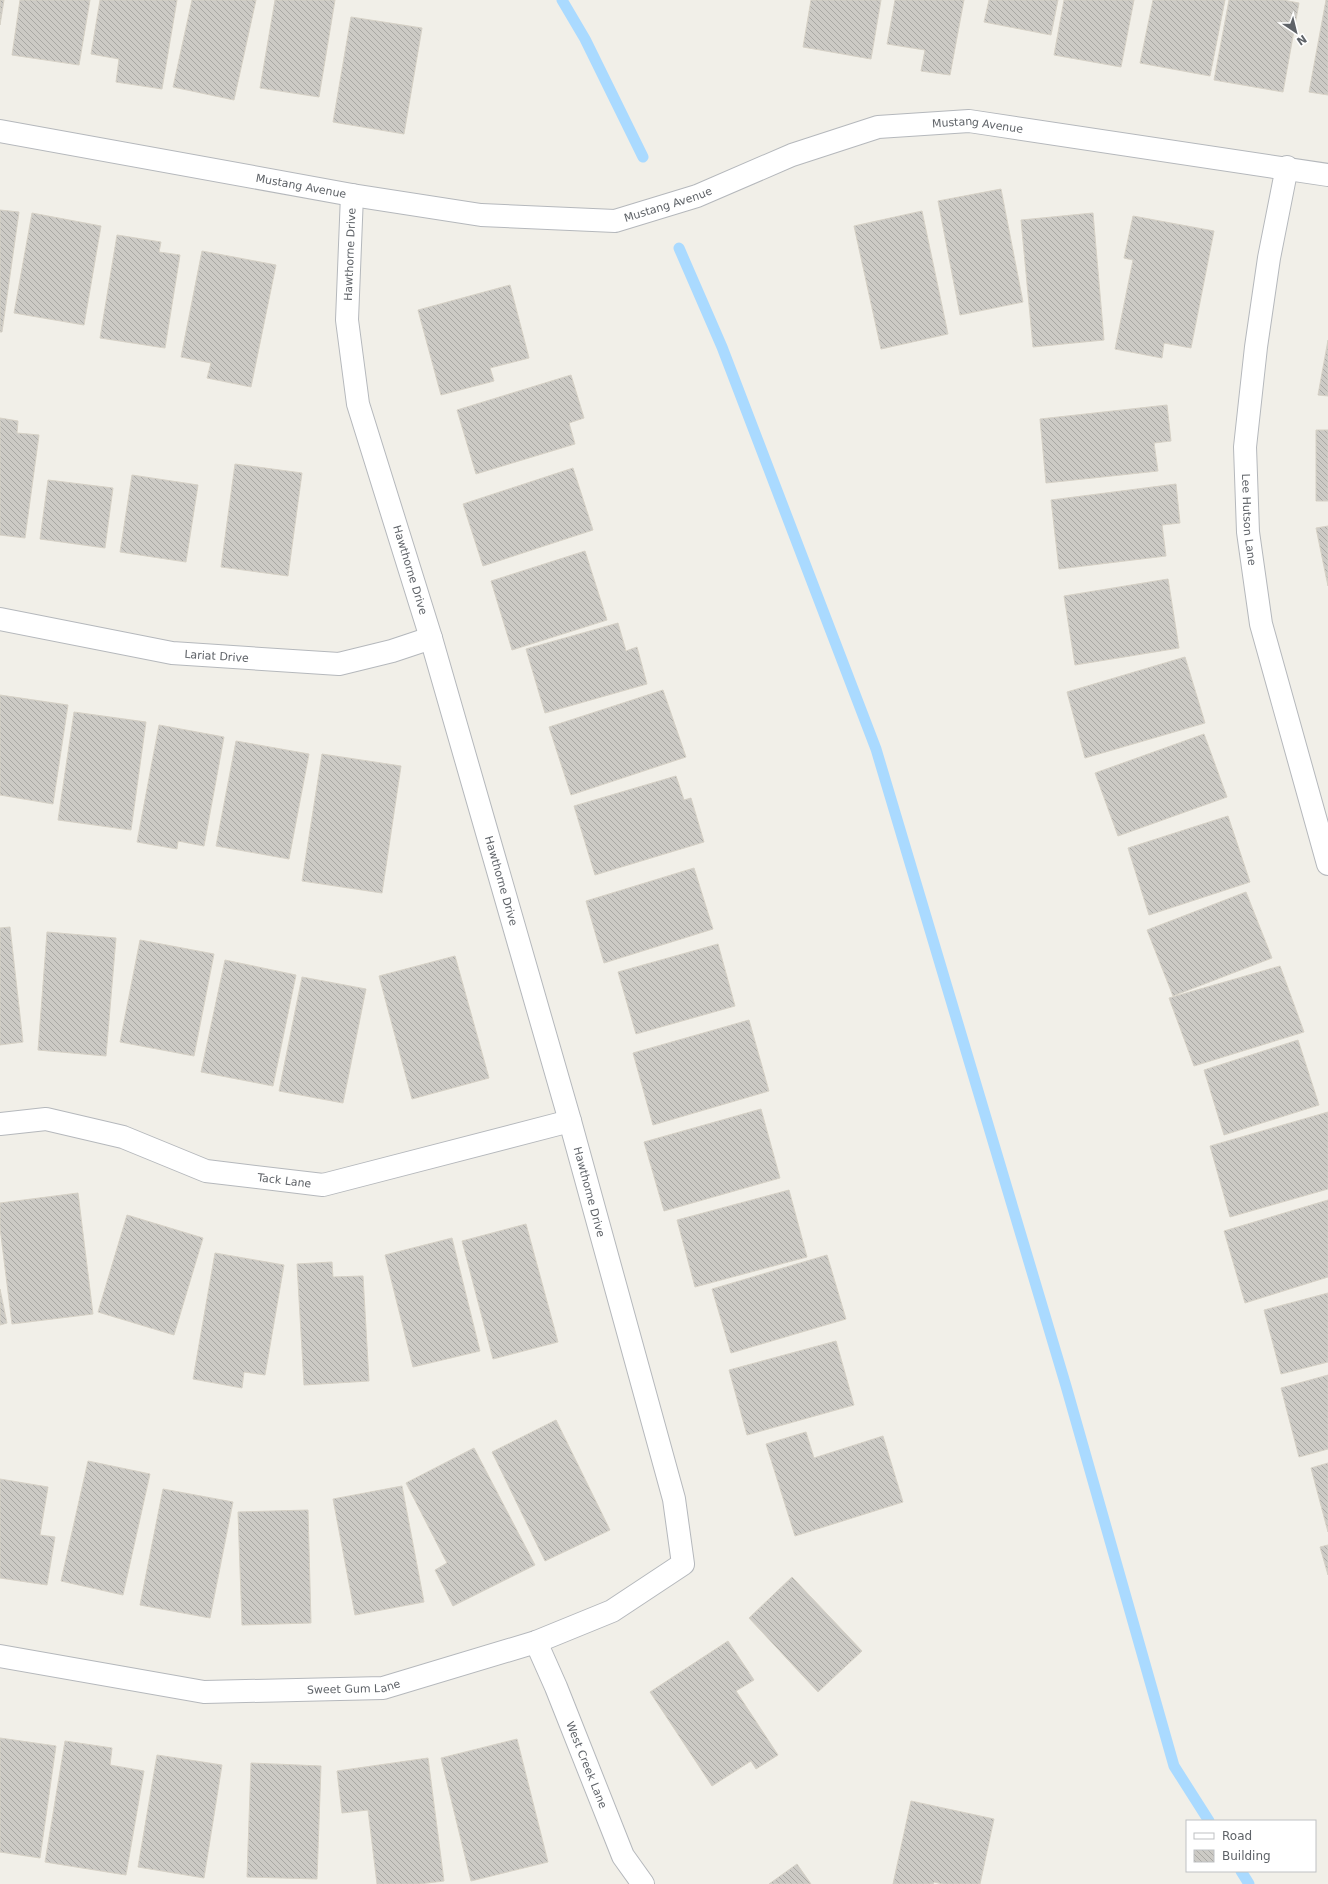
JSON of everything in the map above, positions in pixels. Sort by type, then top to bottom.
[{"type":"street","name":"Mustang Avenue","points":[[0,131],[352,195],[481,215],[615,221],[697,196],[792,155],[878,127],[969,121],[1287,167],[1328,175]]},
{"type":"street","name":"Lee Hutson Lane","points":[[1287,167],[1269,258],[1245,447],[1248,532],[1261,624],[1328,864]]},
{"type":"street","name":"Hawthorne Drive","points":[[352,195],[347,320],[358,404],[431,638],[570,1122],[674,1499],[683,1564]]},
{"type":"street","name":"Lariat Drive","points":[[0,619],[172,653],[339,664],[392,651],[431,638]]},
{"type":"street","name":"Tack Lane","points":[[0,1124],[46,1119],[123,1137],[206,1171],[323,1185],[570,1122]]},
{"type":"street","name":"Sweet Gum Lane","points":[[0,1656],[204,1692],[384,1688],[536,1642],[612,1611],[683,1564]]},
{"type":"street","name":"West Creek Lane","points":[[536,1642],[556,1687],[623,1856],[643,1884]]},
{"type":"building","points":[[0,0],[4,0],[0,25]]},
{"type":"building","points":[[20,0],[90,0],[79,65],[12,55]]},
{"type":"building","points":[[100,0],[177,0],[162,89],[116,82],[119,59],[91,54]]},
{"type":"building","points":[[192,0],[256,0],[234,100],[173,87]]},
{"type":"building","points":[[275,0],[335,0],[319,97],[260,88]]},
{"type":"building","points":[[811,0],[881,0],[871,59],[803,47]]},
{"type":"building","points":[[895,0],[964,0],[950,75],[921,71],[925,50],[887,44]]},
{"type":"building","points":[[989,0],[1058,0],[1051,35],[984,22]]},
{"type":"building","points":[[1064,0],[1134,0],[1121,67],[1054,55]]},
{"type":"building","points":[[1153,0],[1225,0],[1210,76],[1140,63]]},
{"type":"building","points":[[1229,0],[1283,0],[1299,3],[1283,92],[1214,80]]},
{"type":"building","points":[[1326,0],[1328,0],[1328,95],[1309,92]]},
{"type":"building","points":[[351,17],[422,28],[404,134],[333,122]]},
{"type":"building","points":[[1001,189],[1023,302],[960,315],[938,201]]},
{"type":"building","points":[[0,210],[19,212],[2,332],[0,332]]},
{"type":"building","points":[[922,211],[948,334],[881,349],[854,226]]},
{"type":"building","points":[[32,213],[101,226],[84,325],[14,313]]},
{"type":"building","points":[[1093,213],[1104,340],[1033,347],[1021,220]]},
{"type":"building","points":[[1133,216],[1214,231],[1191,348],[1164,343],[1162,358],[1115,349],[1133,260],[1124,258]]},
{"type":"building","points":[[117,235],[161,242],[159,252],[180,255],[165,348],[100,338]]},
{"type":"building","points":[[202,251],[276,265],[251,387],[207,378],[211,363],[181,357]]},
{"type":"building","points":[[510,285],[529,358],[490,368],[494,381],[441,395],[418,310]]},
{"type":"building","points":[[1328,340],[1328,396],[1318,395]]},
{"type":"building","points":[[571,375],[584,418],[569,423],[575,444],[476,474],[457,410]]},
{"type":"building","points":[[1167,405],[1171,441],[1154,443],[1158,471],[1046,483],[1040,419]]},
{"type":"building","points":[[0,418],[18,421],[17,433],[39,435],[25,538],[0,535]]},
{"type":"building","points":[[1316,430],[1328,430],[1328,501],[1316,501]]},
{"type":"building","points":[[235,464],[302,473],[288,576],[221,567]]},
{"type":"building","points":[[573,468],[593,530],[483,566],[463,504]]},
{"type":"building","points":[[132,475],[198,485],[186,562],[120,552]]},
{"type":"building","points":[[48,480],[113,488],[105,548],[40,539]]},
{"type":"building","points":[[1176,484],[1180,523],[1162,525],[1166,556],[1059,569],[1051,500]]},
{"type":"building","points":[[1328,526],[1328,586],[1316,528]]},
{"type":"building","points":[[585,551],[607,620],[512,650],[491,581]]},
{"type":"building","points":[[1168,579],[1179,648],[1075,665],[1064,596]]},
{"type":"building","points":[[618,623],[626,651],[637,647],[647,684],[545,713],[526,649]]},
{"type":"building","points":[[1185,657],[1205,723],[1085,758],[1067,692]]},
{"type":"building","points":[[663,690],[686,757],[571,795],[549,727]]},
{"type":"building","points":[[0,695],[68,705],[53,804],[0,795]]},
{"type":"building","points":[[74,712],[146,722],[131,830],[58,820]]},
{"type":"building","points":[[159,725],[224,737],[204,846],[178,841],[177,849],[137,842]]},
{"type":"building","points":[[1204,734],[1227,797],[1118,836],[1095,773]]},
{"type":"building","points":[[236,741],[309,754],[289,859],[216,846]]},
{"type":"building","points":[[322,754],[401,766],[382,893],[302,881]]},
{"type":"building","points":[[676,776],[684,800],[691,798],[704,842],[595,875],[574,806]]},
{"type":"building","points":[[1228,816],[1250,882],[1149,915],[1128,848]]},
{"type":"building","points":[[694,868],[713,929],[604,963],[586,901]]},
{"type":"building","points":[[1246,892],[1272,958],[1173,996],[1147,930]]},
{"type":"building","points":[[10,927],[23,1042],[0,1045],[0,928]]},
{"type":"building","points":[[47,932],[116,938],[106,1056],[38,1050]]},
{"type":"building","points":[[140,940],[214,954],[194,1056],[120,1042]]},
{"type":"building","points":[[718,944],[735,1006],[636,1034],[618,972]]},
{"type":"building","points":[[455,956],[489,1078],[412,1099],[379,976]]},
{"type":"building","points":[[225,960],[296,975],[273,1086],[201,1072]]},
{"type":"building","points":[[1280,966],[1304,1032],[1194,1066],[1169,998]]},
{"type":"building","points":[[302,977],[366,989],[343,1103],[279,1091]]},
{"type":"building","points":[[749,1020],[769,1091],[653,1125],[633,1053]]},
{"type":"building","points":[[1298,1040],[1319,1105],[1224,1135],[1204,1070]]},
{"type":"building","points":[[761,1109],[780,1178],[664,1211],[644,1142]]},
{"type":"building","points":[[1328,1112],[1328,1189],[1230,1217],[1210,1146]]},
{"type":"building","points":[[789,1190],[807,1257],[695,1287],[677,1220]]},
{"type":"building","points":[[78,1193],[93,1314],[12,1324],[0,1228],[0,1203]]},
{"type":"building","points":[[1328,1200],[1328,1277],[1245,1303],[1224,1231]]},
{"type":"building","points":[[127,1215],[203,1238],[174,1335],[98,1312]]},
{"type":"building","points":[[526,1224],[558,1342],[493,1359],[462,1241]]},
{"type":"building","points":[[452,1238],[480,1351],[413,1367],[385,1255]]},
{"type":"building","points":[[215,1253],[284,1265],[265,1375],[244,1372],[242,1388],[193,1379]]},
{"type":"building","points":[[827,1255],[846,1319],[731,1353],[712,1289]]},
{"type":"building","points":[[332,1262],[333,1277],[363,1276],[369,1381],[304,1385],[297,1264]]},
{"type":"building","points":[[0,1289],[7,1323],[0,1325]]},
{"type":"building","points":[[1328,1293],[1328,1362],[1281,1374],[1264,1310]]},
{"type":"building","points":[[836,1341],[854,1405],[747,1435],[729,1370]]},
{"type":"building","points":[[1328,1375],[1328,1449],[1299,1457],[1281,1388]]},
{"type":"building","points":[[556,1420],[610,1530],[545,1561],[492,1452]]},
{"type":"building","points":[[806,1432],[814,1458],[883,1436],[903,1502],[795,1536],[766,1444]]},
{"type":"building","points":[[474,1448],[535,1565],[453,1606],[435,1570],[447,1563],[406,1483]]},
{"type":"building","points":[[88,1461],[150,1474],[123,1595],[61,1581]]},
{"type":"building","points":[[1328,1463],[1328,1532],[1311,1468]]},
{"type":"building","points":[[0,1479],[48,1487],[40,1535],[55,1537],[47,1585],[0,1578]]},
{"type":"building","points":[[402,1486],[424,1602],[355,1615],[333,1499]]},
{"type":"building","points":[[163,1489],[233,1502],[210,1618],[140,1605]]},
{"type":"building","points":[[308,1510],[311,1623],[242,1625],[238,1512]]},
{"type":"building","points":[[1328,1545],[1328,1575],[1320,1547]]},
{"type":"building","points":[[792,1577],[862,1651],[818,1692],[749,1618]]},
{"type":"building","points":[[728,1641],[754,1680],[736,1691],[778,1755],[756,1769],[751,1761],[712,1786],[650,1692]]},
{"type":"building","points":[[0,1738],[56,1746],[40,1858],[0,1852]]},
{"type":"building","points":[[517,1739],[548,1862],[471,1881],[441,1758]]},
{"type":"building","points":[[65,1741],[112,1748],[110,1765],[144,1771],[126,1875],[45,1862]]},
{"type":"building","points":[[157,1755],[222,1765],[204,1878],[138,1867]]},
{"type":"building","points":[[428,1758],[444,1881],[419,1884],[377,1884],[368,1810],[342,1813],[337,1771]]},
{"type":"building","points":[[251,1763],[321,1766],[317,1879],[247,1877]]},
{"type":"building","points":[[911,1801],[994,1819],[980,1884],[943,1884],[934,1882],[933,1884],[893,1884]]},
{"type":"building","points":[[797,1864],[811,1884],[769,1884]]},
{"type":"waterway","points":[[562,0],[585,39],[643,157]]},
{"type":"waterway","points":[[679,248],[722,347],[876,749],[1066,1386],[1174,1766],[1208,1820]]},
{"type":"waterway","points":[[1242,1872],[1249,1884]]}]
